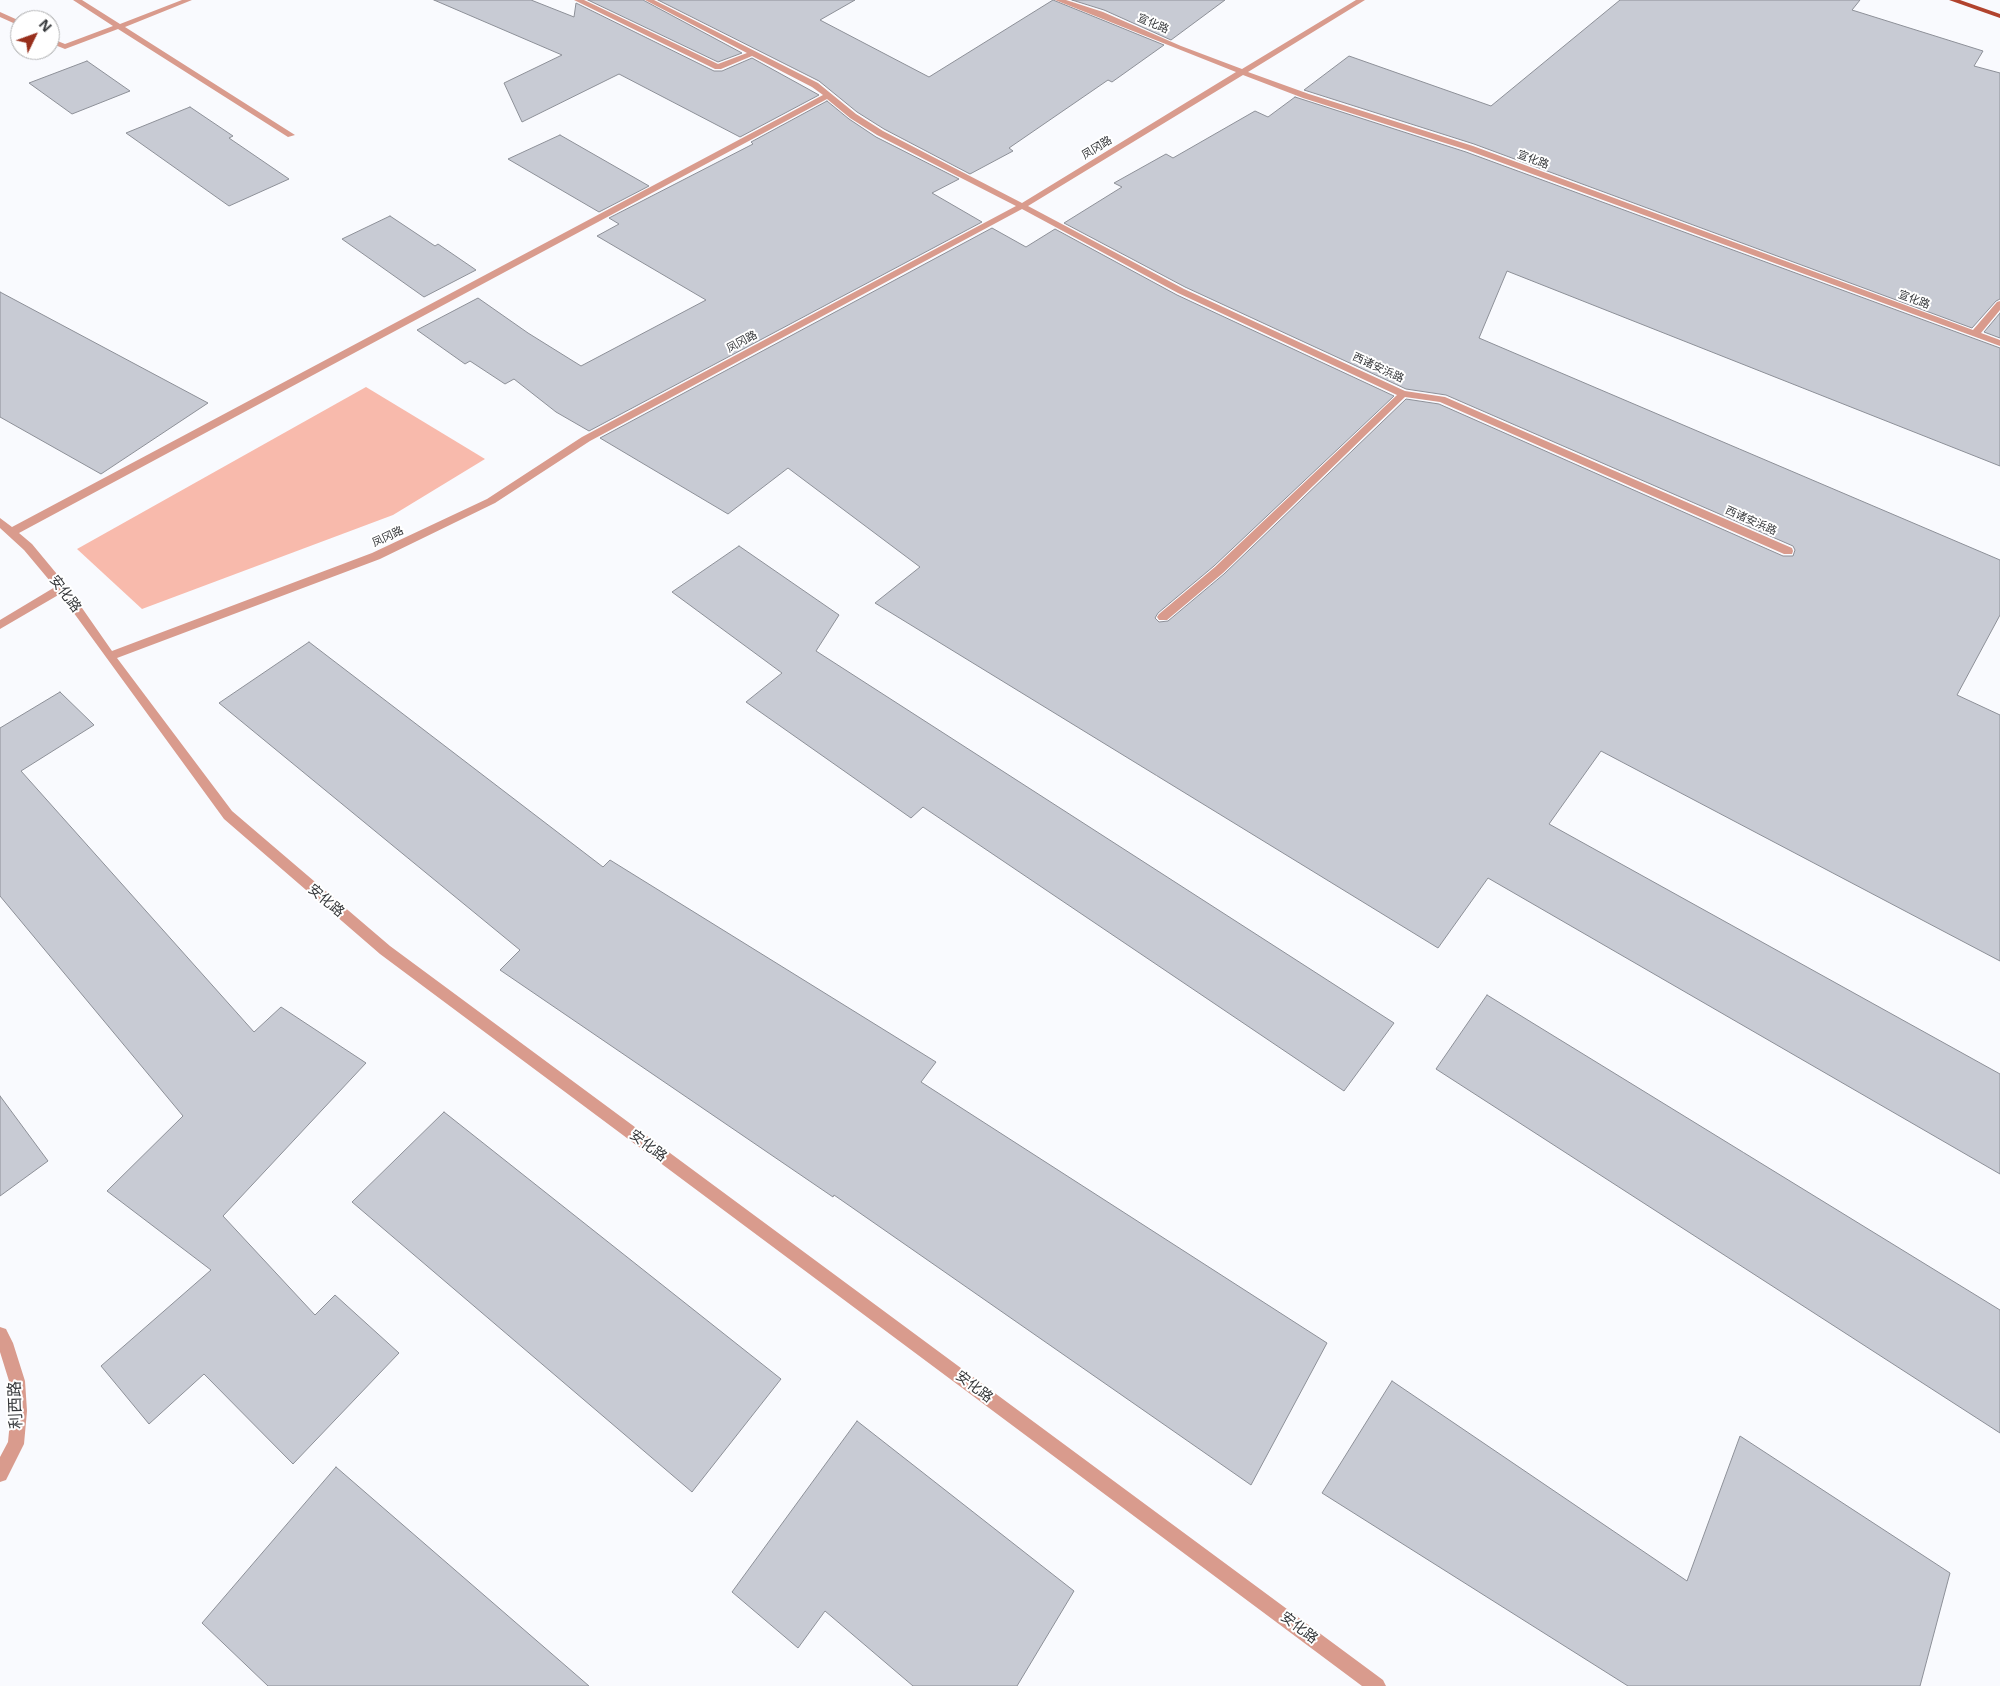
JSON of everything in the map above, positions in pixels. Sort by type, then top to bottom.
[{"type":"main road","points":[[1953,0],[2000,16]]},
{"type":"street","points":[[78,0],[292,135]]},
{"type":"street","points":[[60,45],[65,47],[188,0]]},
{"type":"street","points":[[578,0],[718,68],[753,53]]},
{"type":"street","name":"西诸安浜路","points":[[649,0],[814,85],[829,95],[853,116],[880,133],[1181,291],[1403,394],[1442,399],[1788,551]]},
{"type":"street","name":"宣化路","points":[[1059,0],[1100,14],[1240,72],[1306,96],[1470,148],[2000,343]]},
{"type":"street","name":"凤冈路","points":[[110,656],[376,556],[491,501],[586,439],[1022,206],[1361,0]]},
{"type":"street","points":[[12,532],[829,95]]},
{"type":"street","points":[[1975,334],[2000,304]]},
{"type":"street","points":[[1163,616],[1219,570],[1403,394]]},
{"type":"street","name":"安化路","points":[[0,522],[28,547],[62,588],[228,815],[384,950],[1377,1686]]},
{"type":"street","points":[[0,625],[62,588]]},
{"type":"street","name":"利西路","points":[[0,1335],[5,1343],[17,1381],[19,1410],[16,1444],[0,1474]]},
{"type":"shaded area","points":[[366,387],[485,459],[393,515],[142,609],[77,549]]},
{"type":"building","points":[[434,0],[531,0],[574,17],[576,3],[714,71],[722,71],[752,58],[819,95],[740,137],[619,74],[522,122],[504,83],[562,55]]},
{"type":"building","points":[[588,0],[643,0],[742,53],[718,62]]},
{"type":"building","points":[[658,0],[855,0],[820,20],[929,77],[1053,0],[1164,45],[1112,82],[1108,80],[1009,148],[1013,151],[970,174],[884,129],[857,112],[819,81]]},
{"type":"building","points":[[1072,0],[1225,0],[1171,40],[1104,10]]},
{"type":"building","points":[[1620,0],[1860,0],[1852,10],[1983,51],[1974,66],[2000,73],[2000,299],[1972,328],[1474,144],[1304,90],[1349,56],[1491,106]]},
{"type":"building","points":[[87,61],[130,91],[72,114],[29,83]]},
{"type":"building","points":[[1295,97],[1466,152],[2000,348],[2000,466],[1507,271],[1479,338],[2000,560],[2000,615],[1957,695],[2000,715],[2000,961],[1601,751],[1549,824],[2000,1074],[2000,1174],[1488,878],[1438,948],[875,603],[920,567],[788,468],[728,514],[600,438],[992,228],[1026,247],[1055,229],[1177,295],[1394,396],[1214,566],[1158,613],[1155,618],[1159,622],[1168,621],[1224,574],[1406,399],[1439,404],[1783,556],[1793,556],[1795,550],[1793,546],[1446,395],[1406,389],[1185,287],[1064,223],[1122,187],[1114,183],[1166,154],[1173,158],[1255,111],[1268,117]]},
{"type":"building","points":[[827,101],[876,137],[959,179],[932,193],[982,222],[589,431],[556,412],[514,379],[505,384],[470,361],[465,364],[417,330],[478,298],[528,333],[581,366],[706,300],[597,236],[619,224],[609,218],[753,144],[751,142]]},
{"type":"building","points":[[190,107],[233,136],[229,138],[289,179],[229,206],[126,133]]},
{"type":"building","points":[[560,135],[649,186],[599,212],[508,159]]},
{"type":"building","points":[[390,216],[435,246],[438,244],[476,270],[424,297],[342,239]]},
{"type":"building","points":[[0,292],[208,403],[101,474],[0,417]]},
{"type":"building","points":[[2000,313],[2000,338],[1984,332]]},
{"type":"building","points":[[739,546],[839,615],[816,651],[1394,1023],[1344,1091],[923,807],[911,818],[746,702],[782,673],[672,592]]},
{"type":"building","points":[[309,642],[603,867],[610,860],[936,1062],[921,1082],[1327,1343],[1251,1485],[834,1195],[833,1197],[500,970],[520,950],[219,703]]},
{"type":"building","points":[[60,692],[94,725],[21,771],[254,1032],[281,1007],[366,1063],[223,1216],[315,1315],[335,1295],[399,1353],[293,1464],[204,1374],[149,1424],[101,1366],[211,1270],[107,1191],[183,1116],[0,896],[0,728]]},
{"type":"building","points":[[1487,995],[2000,1310],[2000,1433],[1436,1069]]},
{"type":"building","points":[[0,1096],[48,1161],[0,1196]]},
{"type":"building","points":[[444,1112],[781,1379],[692,1492],[352,1202]]},
{"type":"building","points":[[1392,1381],[1687,1581],[1740,1436],[1950,1573],[1920,1686],[1628,1686],[1322,1493]]},
{"type":"building","points":[[857,1421],[1074,1591],[1017,1686],[913,1686],[825,1611],[798,1648],[732,1592]]},
{"type":"building","points":[[336,1467],[589,1686],[268,1686],[202,1623]]}]
